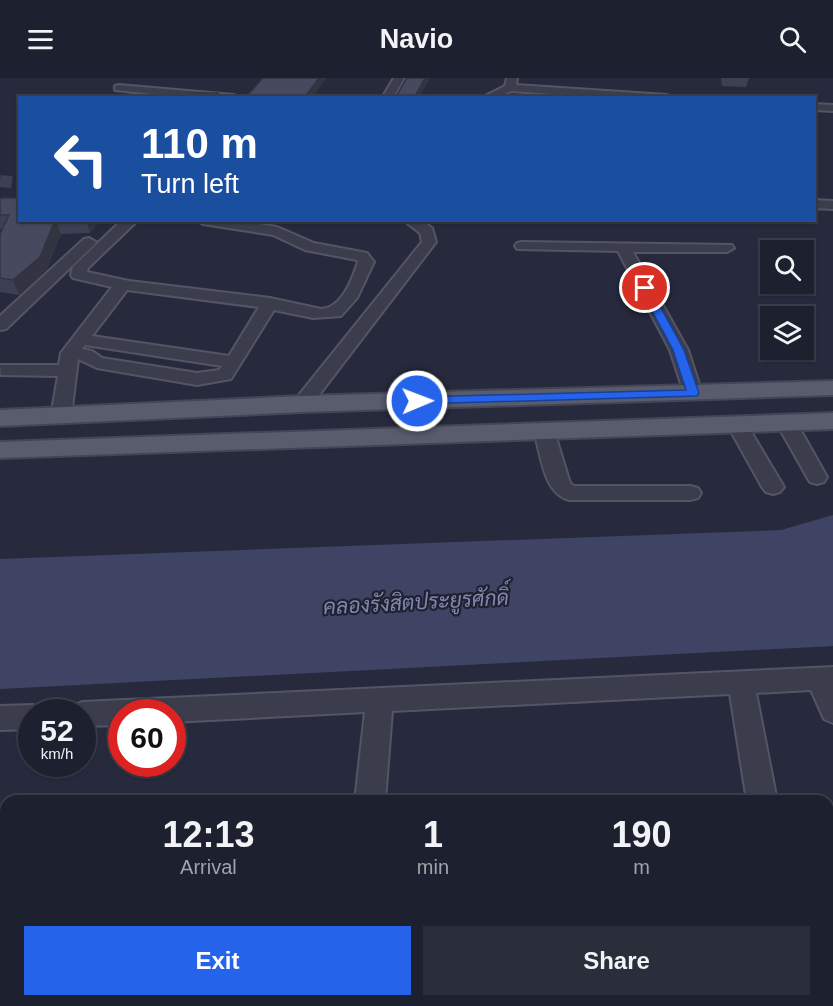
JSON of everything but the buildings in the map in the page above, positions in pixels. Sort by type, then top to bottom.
[{"type":"main road","points":[[0,418],[302,404],[833,388]]},
{"type":"main road","points":[[0,450],[833,421]]},
{"type":"street","points":[[165,92],[181,78]]},
{"type":"street","points":[[388,96],[399,78]]},
{"type":"street","points":[[489,96],[511,83],[646,96]]},
{"type":"street","points":[[119,88],[148,94],[165,92],[211,96]]},
{"type":"street","points":[[816,107],[833,108]]},
{"type":"street","points":[[816,204],[833,205]]},
{"type":"street","points":[[0,325],[110,222]]},
{"type":"street","points":[[129,222],[81,267],[79,275],[123,284],[270,303],[314,313],[334,312],[343,307],[364,272],[366,262],[362,256],[310,247],[277,231],[216,222]]},
{"type":"street","points":[[302,404],[429,242],[427,231],[413,222]]},
{"type":"street","points":[[522,246],[727,248]]},
{"type":"street","points":[[623,247],[679,350],[693,393]]},
{"type":"street","points":[[61,416],[72,354],[123,284]]},
{"type":"street","points":[[1,370],[72,354],[86,355],[97,363],[197,379],[225,375],[270,303]]},
{"type":"street","points":[[786,422],[817,477]]},
{"type":"street","points":[[737,424],[773,487]]},
{"type":"street","points":[[544,431],[561,488],[569,493],[690,493]]},
{"type":"street","points":[[186,710],[827,679],[833,711]]},
{"type":"street","points":[[741,683],[761,795]]},
{"type":"street","points":[[371,795],[380,700]]},
{"type":"street","points":[[0,718],[18,717]]},
{"type":"water","name":"คลองรังสิตประยูรศักดิ์","points":[[833,515],[833,646],[0,689],[0,559],[781,530]]},
{"type":"tunnel","points":[[0,181],[18,183]]},
{"type":"route","points":[[417,401],[693,393],[679,350],[645,288]]}]
